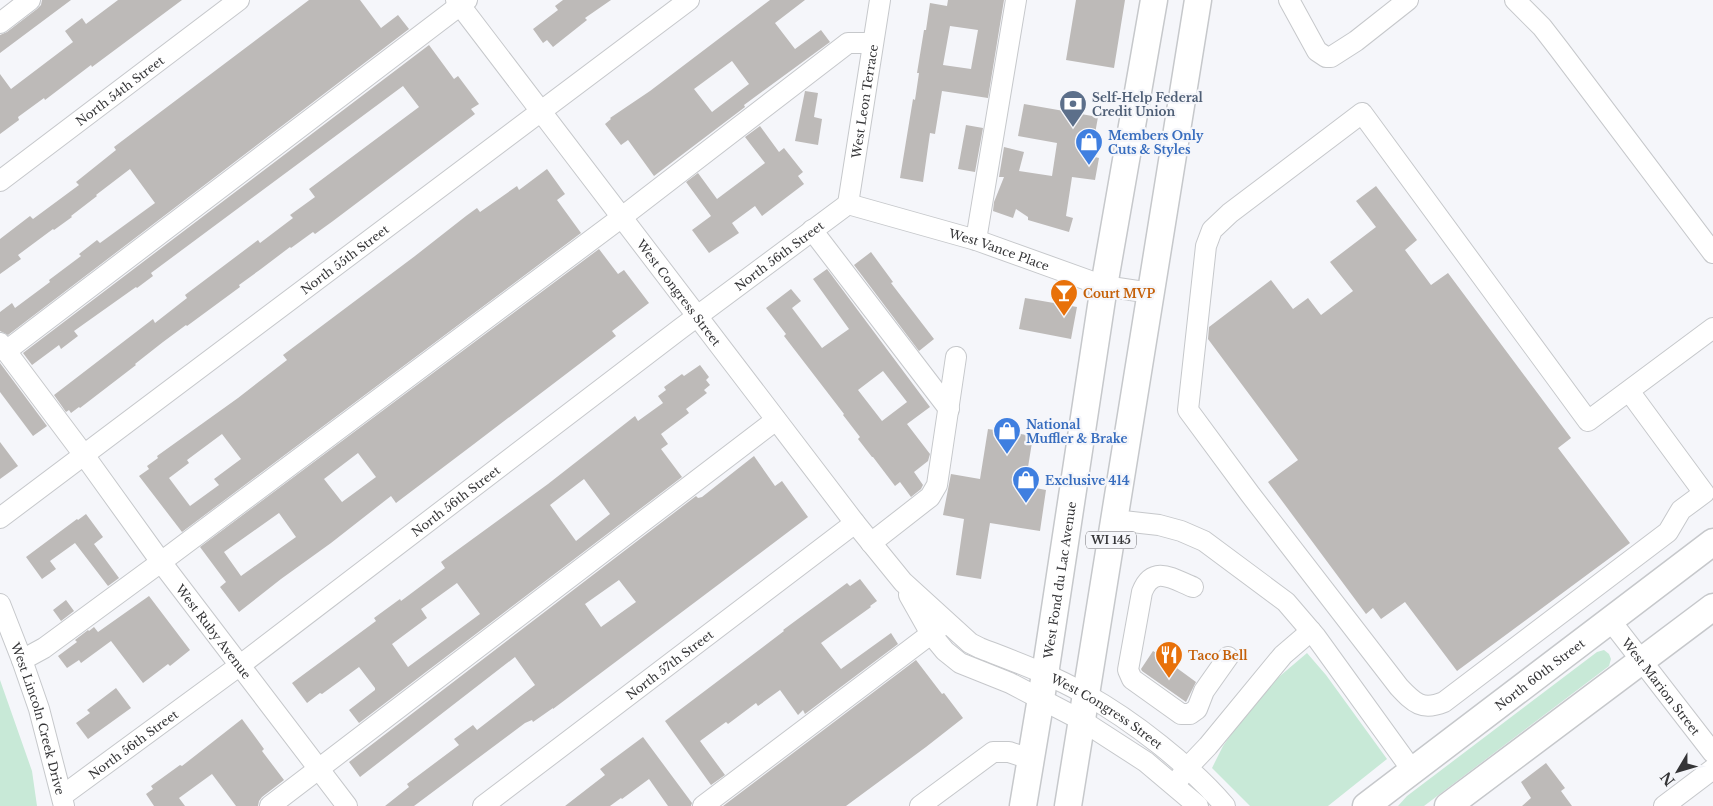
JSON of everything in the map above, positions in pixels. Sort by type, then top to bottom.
[{"type":"main road","name":"West Fond du Lac Avenue","points":[[1023,806],[1104,286],[1154,0]]},
{"type":"main road","name":"WI 145","points":[[1068,806],[1198,0]]},
{"type":"main road","name":"North 60th Street","points":[[1366,806],[1713,542]]},
{"type":"main road","points":[[1448,806],[1713,607]]},
{"type":"street","points":[[0,23],[30,0]]},
{"type":"street","name":"North 54th Street","points":[[0,181],[238,0]]},
{"type":"street","name":"North 55th Street","points":[[0,518],[688,0]]},
{"type":"street","name":"West Leon Terrace","points":[[848,204],[880,0]]},
{"type":"street","points":[[976,240],[1016,0]]},
{"type":"street","points":[[1289,0],[1317,51],[1326,58],[1331,57],[1356,41],[1408,0]]},
{"type":"street","points":[[1515,0],[1542,27],[1713,253]]},
{"type":"street","points":[[3,347],[461,2]]},
{"type":"street","name":"West Congress Street","points":[[461,2],[541,111],[776,420],[903,582],[918,613],[938,628],[980,648],[1045,674],[1086,694],[1135,726],[1187,768],[1225,806]]},
{"type":"street","points":[[22,660],[44,648],[622,217],[848,43],[872,43]]},
{"type":"street","points":[[1629,391],[1704,493],[1681,510],[1668,532],[1444,702],[1434,706],[1422,706],[1410,700],[1399,687],[1188,410],[1206,246],[1212,230],[1230,213],[1362,113],[1588,421],[1713,328]]},
{"type":"street","name":"West Vance Place","points":[[848,204],[976,240],[1104,286],[1151,293]]},
{"type":"street","name":"North 56th Street","points":[[63,801],[697,316],[848,204]]},
{"type":"street","points":[[812,230],[949,409]]},
{"type":"street","name":"West Ruby Avenue","points":[[3,347],[84,455],[160,562],[348,806]]},
{"type":"street","points":[[871,543],[934,492],[937,485],[956,357]]},
{"type":"street","points":[[270,806],[776,420]]},
{"type":"street","points":[[1114,520],[1158,525],[1181,531],[1204,541],[1286,602],[1311,631],[1412,770]]},
{"type":"street","name":"North 57th Street","points":[[483,806],[855,523]]},
{"type":"street","points":[[1193,587],[1160,575],[1146,582],[1142,592],[1128,670],[1132,679],[1181,714],[1190,714],[1197,709],[1204,691],[1228,656]]},
{"type":"street","name":"West Lincoln Creek Drive","points":[[0,604],[39,709],[63,801]]},
{"type":"street","name":"West Marion Street","points":[[1610,620],[1713,753]]},
{"type":"street","points":[[703,806],[938,628]]},
{"type":"street","name":"West Congress Street","points":[[938,628],[945,651],[960,663],[1010,683],[1081,720],[1146,762],[1198,806]]},
{"type":"street","points":[[1174,784],[1283,655],[1311,631]]},
{"type":"street","points":[[920,806],[993,752],[1008,752],[1030,759]]},
{"type":"street","points":[[1664,806],[1713,769]]},
{"type":"green space","points":[[1604,650],[1611,659],[1609,666],[1424,806],[1398,806],[1407,796],[1597,652]]},
{"type":"green space","points":[[1307,653],[1326,675],[1387,759],[1328,806],[1250,806],[1212,768],[1223,746],[1260,693]]},
{"type":"green space","points":[[0,680],[32,771],[37,806],[0,806]]},
{"type":"building","points":[[42,0],[71,0],[0,53],[0,35],[7,32],[37,9],[41,5]]},
{"type":"building","points":[[118,0],[182,0],[92,67],[91,65],[45,100],[44,98],[18,117],[19,120],[0,134],[0,74],[11,89],[73,42],[65,31],[82,18],[86,24]]},
{"type":"building","points":[[309,0],[360,0],[381,28],[398,15],[409,29],[8,335],[0,331],[0,312],[12,303],[15,308],[50,282],[49,280],[81,256],[79,254],[97,240],[100,243],[155,203],[130,169],[96,195],[72,217],[18,255],[21,259],[0,274],[0,239],[30,216],[33,219],[79,185],[76,182],[116,150],[114,147]]},
{"type":"building","points":[[563,0],[611,0],[585,18],[587,20],[553,47],[547,40],[543,43],[533,29],[558,10],[555,6]]},
{"type":"building","points":[[770,0],[805,0],[775,23],[795,49],[821,30],[830,42],[744,105],[745,107],[654,176],[628,140],[621,145],[605,124],[610,118],[650,91]],"holes":[[[732,61],[749,84],[712,112],[694,89]]]},
{"type":"building","points":[[948,0],[1004,0],[988,98],[942,91],[935,134],[930,133],[923,182],[900,178],[913,99],[915,100],[919,73],[917,73],[930,3],[947,6]],"holes":[[[950,26],[978,30],[971,69],[943,65]]]},
{"type":"building","points":[[1076,0],[1125,0],[1114,68],[1066,60]]},
{"type":"building","points":[[429,45],[454,79],[458,76],[479,104],[471,109],[475,114],[315,234],[313,232],[290,247],[239,285],[240,287],[163,342],[80,408],[71,413],[69,410],[66,412],[54,395],[153,319],[155,323],[187,298],[185,295],[258,240],[260,243],[293,218],[290,215],[315,197],[309,189],[419,107],[403,86],[151,273],[153,276],[137,288],[74,331],[78,336],[61,349],[59,345],[32,365],[23,353]]},
{"type":"building","points":[[805,91],[818,93],[814,117],[822,119],[818,145],[795,141]]},
{"type":"building","points":[[1024,104],[1098,117],[1091,156],[1099,158],[1095,180],[1072,177],[1066,216],[1073,218],[1069,232],[1028,220],[1028,217],[1016,209],[1013,218],[993,211],[994,202],[1004,177],[999,177],[1004,147],[1024,152],[1019,171],[1052,176],[1057,143],[1018,136]]},
{"type":"building","points":[[966,125],[983,128],[975,172],[958,169]]},
{"type":"building","points":[[760,126],[779,152],[784,148],[803,172],[798,176],[804,184],[762,216],[755,206],[732,223],[739,233],[709,253],[692,230],[711,216],[686,182],[698,173],[717,199],[765,163],[745,137]]},
{"type":"building","points":[[547,169],[565,194],[557,200],[581,233],[182,532],[139,476],[149,469],[147,466],[158,458],[157,456],[287,360],[283,355],[466,216],[477,208],[480,212],[517,186],[519,190]],"holes":[[[222,434],[241,459],[214,479],[219,485],[190,506],[169,478],[189,463],[187,460]]]},
{"type":"building","points":[[1376,186],[1417,240],[1405,250],[1431,285],[1448,273],[1571,438],[1558,448],[1630,543],[1457,671],[1405,602],[1381,619],[1373,608],[1366,614],[1268,482],[1298,460],[1208,339],[1209,327],[1271,280],[1293,309],[1308,298],[1321,315],[1353,291],[1330,262],[1376,227],[1356,201]]},
{"type":"building","points":[[599,249],[618,274],[624,270],[649,303],[612,331],[616,336],[396,503],[391,496],[239,612],[220,587],[226,582],[200,547]],"holes":[[[358,453],[376,477],[342,502],[324,479]],[[279,513],[296,537],[241,576],[224,552]]]},
{"type":"building","points":[[871,252],[893,282],[891,283],[934,339],[919,351],[854,265]]},
{"type":"building","points":[[827,269],[930,407],[907,424],[930,454],[928,461],[914,472],[923,485],[911,497],[900,482],[895,486],[858,439],[860,437],[844,414],[784,336],[786,334],[766,308],[791,289],[801,301],[792,308],[822,348],[849,329],[813,279]],"holes":[[[883,371],[907,402],[882,421],[858,390]]]},
{"type":"building","points":[[1025,298],[1077,307],[1071,339],[1019,329]]},
{"type":"building","points":[[0,363],[47,426],[33,436],[0,392]]},
{"type":"building","points":[[700,365],[709,377],[706,380],[710,385],[704,390],[707,393],[686,409],[689,413],[661,434],[668,444],[661,449],[682,477],[359,723],[349,710],[375,690],[375,688],[359,667],[307,703],[292,683],[376,621],[374,618],[400,599],[401,601],[445,568],[441,562],[548,484],[635,416],[638,421],[663,403],[658,396],[666,390],[664,387],[682,374],[684,376]],"holes":[[[584,479],[610,514],[576,541],[550,505]],[[457,583],[480,614],[408,667],[392,644],[427,618],[421,609]]]},
{"type":"building","points":[[988,429],[1033,436],[1025,486],[1046,490],[1040,531],[990,523],[981,579],[956,575],[964,519],[943,515],[951,474],[980,479]]},
{"type":"building","points":[[0,442],[18,466],[0,479]]},
{"type":"building","points":[[754,456],[775,486],[782,481],[808,517],[553,709],[533,722],[532,720],[525,723],[414,806],[385,806],[409,787],[407,784],[459,745],[454,739],[473,725],[477,730],[535,685],[515,657],[360,777],[349,762],[696,496],[698,498],[702,497]],"holes":[[[619,580],[636,602],[601,627],[585,604]]]},
{"type":"building","points":[[86,514],[103,537],[94,544],[119,578],[108,586],[75,543],[50,561],[56,569],[42,579],[26,557]]},
{"type":"building","points":[[860,579],[877,601],[821,643],[841,669],[891,633],[898,644],[805,714],[803,710],[798,715],[780,690],[758,706],[756,703],[728,724],[726,722],[700,741],[725,775],[711,785],[665,721],[847,583],[850,586]]},
{"type":"building","points":[[149,596],[190,650],[170,666],[168,664],[143,683],[111,641],[81,663],[79,660],[67,668],[58,656],[77,642],[75,640],[94,627],[98,632]]},
{"type":"building","points":[[66,600],[74,611],[61,621],[53,610]]},
{"type":"building","name":"Taco Bell","points":[[1153,651],[1171,662],[1196,682],[1186,702],[1142,671],[1141,669]]},
{"type":"building","points":[[916,660],[963,718],[926,747],[846,806],[723,806]]},
{"type":"building","points":[[116,688],[131,708],[88,739],[76,723],[90,713],[87,710]]},
{"type":"building","points":[[242,719],[264,749],[262,751],[284,780],[262,797],[258,806],[236,806],[212,774],[179,798],[185,806],[154,806],[146,794],[153,789],[151,786],[180,765],[182,766]]},
{"type":"building","points":[[643,737],[692,803],[691,806],[668,806],[649,779],[610,806],[565,806],[605,775],[600,769]]},
{"type":"building","points":[[1546,763],[1565,788],[1561,791],[1572,806],[1522,806],[1531,798],[1521,782]]},
{"type":"place","name":"Self-Help Federal Credit Union","points":[[1073,128]]},
{"type":"place","name":"Members Only Cuts & Styles","points":[[1089,166]]},
{"type":"place","name":"Court MVP","points":[[1064,317]]},
{"type":"place","name":"National Muffler & Brake","points":[[1007,455]]},
{"type":"place","name":"Exclusive 414","points":[[1026,504]]},
{"type":"place","name":"Taco Bell","points":[[1169,679]]}]
